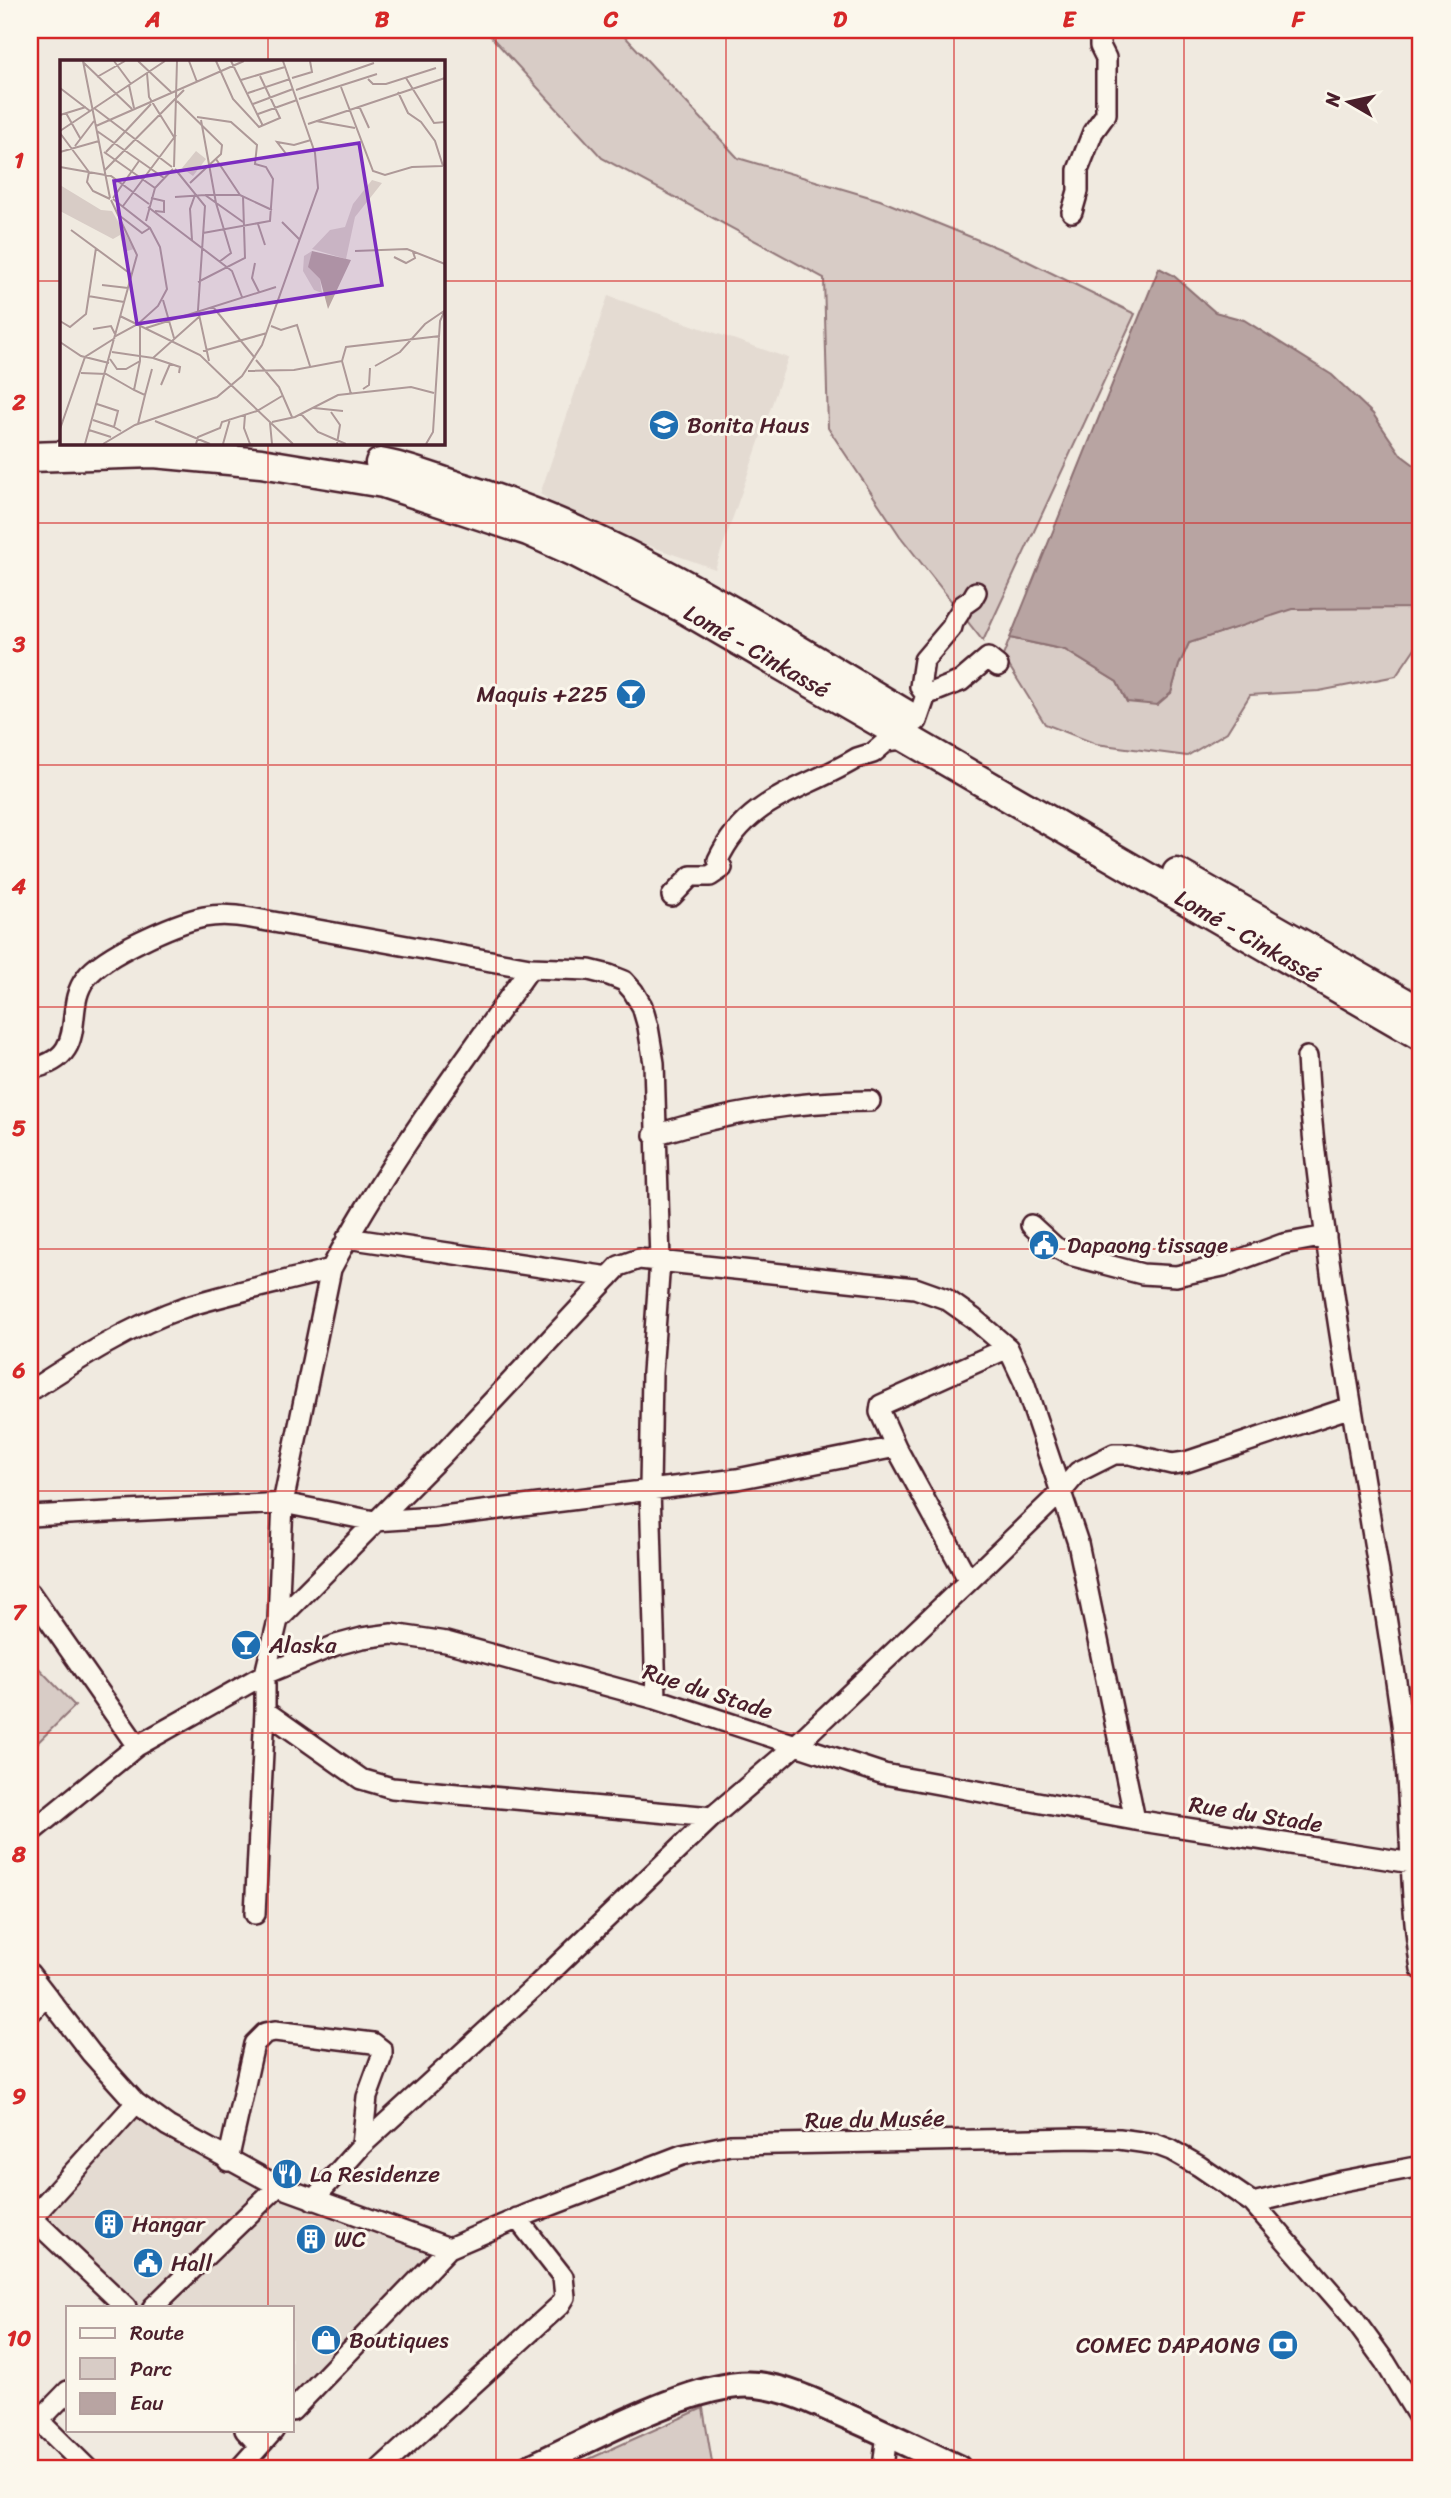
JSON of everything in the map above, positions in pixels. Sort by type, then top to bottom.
[{"type":"highway","points":[[30,437],[60,436]]},
{"type":"highway","name":"Lomé - Cinkassé","points":[[259,444],[482,493],[536,513],[638,559],[1421,1012]]},
{"type":"highway","name":"Lomé - Cinkassé","points":[[30,457],[154,453],[385,473]]},
{"type":"highway","name":"Lomé - Cinkassé","points":[[917,718],[1421,1036]]},
{"type":"main road","points":[[529,2468],[671,2403],[704,2391],[737,2385],[755,2385],[800,2396],[958,2468]]},
{"type":"street","points":[[1072,212],[1078,191],[1079,170],[1093,132],[1107,114],[1106,58],[1097,30]]},
{"type":"street","points":[[917,718],[924,660],[952,627],[962,606],[972,599],[976,592]]},
{"type":"street","points":[[672,896],[691,876],[709,876],[722,868],[718,860],[732,834],[765,804],[857,758],[873,753],[988,658],[998,666]]},
{"type":"street","points":[[30,1069],[46,1066],[67,1046],[73,1029],[79,991],[85,979],[98,966],[118,953],[187,922],[205,917],[228,915],[251,918],[530,968],[589,970],[624,981],[634,991],[648,1027],[654,1063],[654,1135],[660,1261],[652,1373],[650,1488],[656,1699]]},
{"type":"street","points":[[256,1914],[265,1674],[278,1620],[283,1503],[331,1269],[347,1238],[414,1133],[530,968]]},
{"type":"street","points":[[1307,1057],[1311,1126],[1326,1236],[1401,1717],[1417,1863],[1413,1906],[1421,1969]]},
{"type":"street","points":[[654,1135],[771,1107],[804,1102],[870,1101]]},
{"type":"street","points":[[1031,1225],[1055,1247],[1070,1255],[1143,1275],[1176,1276],[1223,1266],[1283,1244],[1326,1236]]},
{"type":"street","points":[[347,1238],[609,1277]]},
{"type":"street","points":[[278,1620],[443,1454],[609,1277],[631,1260],[915,1288],[931,1292],[952,1303],[1008,1348],[1024,1382],[1077,1543],[1135,1820]]},
{"type":"street","points":[[30,1391],[96,1350],[167,1314],[331,1269]]},
{"type":"street","points":[[970,1581],[896,1447],[880,1412],[881,1405],[1008,1348]]},
{"type":"street","points":[[313,2200],[362,2145],[539,1983],[712,1817],[796,1745],[970,1581],[1078,1472],[1114,1454],[1130,1454],[1172,1464],[1186,1462],[1351,1407]]},
{"type":"street","points":[[30,1516],[283,1503],[374,1521],[455,1515],[737,1479],[896,1447]]},
{"type":"street","points":[[30,1593],[137,1746]]},
{"type":"street","name":"Rue du Stade","points":[[30,1833],[137,1746],[265,1674],[336,1645],[392,1634],[446,1642],[656,1699],[884,1774],[1135,1820],[1417,1863]]},
{"type":"street","points":[[1401,1717],[1421,1709]]},
{"type":"street","points":[[265,1711],[361,1779],[392,1788],[712,1817]]},
{"type":"street","points":[[30,1974],[91,2053],[136,2103],[176,2131],[278,2186],[449,2248]]},
{"type":"street","points":[[30,2013],[46,1996]]},
{"type":"street","points":[[228,2161],[254,2044],[265,2033],[275,2031],[373,2043],[382,2050],[367,2097],[362,2145]]},
{"type":"street","points":[[125,2306],[30,2218],[136,2103]]},
{"type":"street","name":"Rue du Musée","points":[[294,2409],[449,2248],[517,2218],[682,2155],[730,2145],[1119,2139],[1155,2144],[1171,2150],[1253,2203],[1350,2314],[1385,2362],[1421,2421]]},
{"type":"street","points":[[1253,2203],[1343,2181],[1421,2166]]},
{"type":"street","points":[[154,2306],[278,2186]]},
{"type":"street","points":[[381,2468],[560,2305],[565,2297],[563,2277],[517,2218]]},
{"type":"street","points":[[66,2393],[33,2421],[87,2468]]},
{"type":"street","points":[[247,2432],[259,2445]]},
{"type":"street","points":[[240,2468],[272,2432]]},
{"type":"street","points":[[883,2468],[887,2434]]},
{"type":"shaded area","name":"Bonita Haus","points":[[608,296],[788,358],[715,569],[585,523],[540,494]]},
{"type":"shaded area","points":[[137,2108],[161,2125],[442,2250],[294,2408],[294,2306],[125,2306],[32,2218]]},
{"type":"green space","points":[[485,30],[619,30],[738,158],[880,200],[1015,255],[1135,314],[983,641],[900,536],[828,428],[824,278],[602,158]]},
{"type":"green space","points":[[1293,608],[1421,608],[1421,639],[1396,676],[1319,691],[1250,695],[1227,732],[1187,756],[1096,744],[1045,724],[1003,656],[1010,638],[1065,650],[1117,682],[1127,702],[1171,693],[1189,643]]},
{"type":"green space","points":[[30,1659],[75,1706],[30,1750]]},
{"type":"green space","points":[[703,2408],[713,2468],[569,2468]]},
{"type":"water","points":[[1159,268],[1173,275],[1215,312],[1244,320],[1332,375],[1373,414],[1401,455],[1421,470],[1421,608],[1293,609],[1189,643],[1171,693],[1157,705],[1127,702],[1117,682],[1065,650],[1010,638]]},
{"type":"place","name":"Bonita Haus","points":[[664,425]]},
{"type":"place","name":"Maquis +225","points":[[631,694]]},
{"type":"place","name":"Dapaong tissage","points":[[1044,1245]]},
{"type":"place","name":"Alaska","points":[[246,1645]]},
{"type":"place","name":"La Residenze","points":[[287,2174]]},
{"type":"place","name":"Hangar","points":[[109,2224]]},
{"type":"place","name":"WC","points":[[311,2239]]},
{"type":"place","name":"Hall","points":[[148,2263]]},
{"type":"place","name":"Boutiques","points":[[326,2340]]},
{"type":"place","name":"COMEC DAPAONG","points":[[1283,2345]]}]
